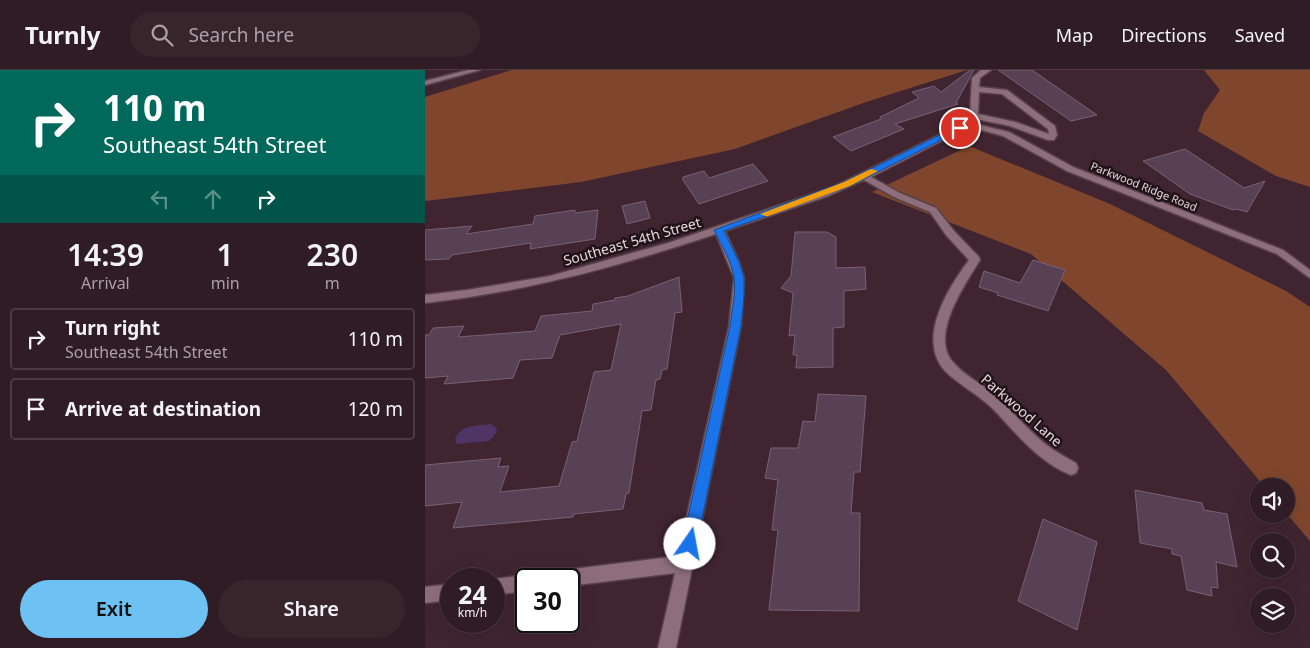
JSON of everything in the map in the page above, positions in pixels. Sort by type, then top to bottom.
[{"type":"street","points":[[425,83],[477,70]]},
{"type":"street","points":[[976,88],[1004,92],[1052,128],[1053,135],[1051,138],[1012,124],[970,120],[976,78],[987,70]]},
{"type":"street","name":"Southeast 54th Street","points":[[425,299],[457,296],[524,285],[609,265],[719,230],[847,184],[960,128],[970,120]]},
{"type":"street","name":"Parkwood Lane","points":[[863,176],[897,195],[933,210],[950,233],[975,260],[964,273],[953,296],[938,336],[939,349],[945,362],[990,398],[1046,453],[1071,468]]},
{"type":"street","points":[[667,648],[735,326],[739,278],[734,262],[719,230]]},
{"type":"street","points":[[580,576],[686,563]]},
{"type":"street","points":[[425,595],[440,593]]},
{"type":"lane","name":"Parkwood Ridge Road","points":[[970,120],[1006,134],[1070,169],[1280,252],[1310,276]]},
{"type":"shaded area","points":[[512,70],[967,70],[869,101],[735,149],[581,182],[425,201],[425,97]]},
{"type":"shaded area","points":[[1204,70],[1310,70],[1310,187],[1276,176],[1198,131],[1204,113],[1220,90]]},
{"type":"shaded area","points":[[969,146],[1110,204],[1286,291],[1310,307],[1310,541],[1295,523],[1295,478],[1257,478],[1166,370],[1031,254],[872,192]]},
{"type":"shaded area","points":[[491,424],[496,428],[497,432],[489,441],[457,444],[455,440],[457,435],[465,428]]},
{"type":"building","points":[[970,70],[974,70],[956,103],[958,104],[895,124],[904,129],[851,151],[833,137],[881,119],[880,117],[919,98],[912,92],[934,86],[941,92]]},
{"type":"building","points":[[998,70],[1032,70],[1097,115],[1071,121]]},
{"type":"building","points":[[1185,149],[1244,188],[1265,181],[1247,212],[1237,209],[1233,210],[1190,194],[1143,161]]},
{"type":"building","points":[[753,164],[768,181],[699,204],[683,180],[683,177],[704,171],[709,178]]},
{"type":"building","points":[[645,201],[650,218],[627,224],[622,206]]},
{"type":"building","points":[[575,210],[575,213],[598,210],[595,239],[530,249],[531,243],[452,255],[449,259],[425,260],[425,230],[472,226],[466,234],[533,224],[535,216]]},
{"type":"building","points":[[795,232],[827,232],[836,237],[836,268],[865,267],[866,289],[844,291],[844,327],[833,328],[833,367],[796,368],[797,355],[793,355],[795,335],[789,336],[793,293],[781,288],[791,276]]},
{"type":"building","points":[[1033,260],[1065,270],[1048,311],[997,295],[998,293],[979,287],[984,271],[1020,283]]},
{"type":"building","points":[[679,277],[682,312],[675,313],[667,369],[662,370],[660,379],[656,380],[651,410],[642,411],[629,493],[626,494],[623,509],[574,514],[573,517],[453,528],[462,502],[425,506],[425,465],[501,458],[498,467],[509,466],[500,492],[559,486],[572,442],[577,441],[594,372],[611,370],[621,324],[560,335],[552,358],[520,360],[513,378],[444,384],[448,376],[425,378],[425,335],[429,335],[433,328],[464,326],[458,337],[535,331],[541,316],[592,311],[593,304],[628,296]]},
{"type":"building","points":[[818,394],[866,396],[860,472],[854,472],[851,513],[860,513],[859,611],[769,610],[778,530],[772,530],[778,480],[765,478],[771,448],[798,448],[803,421],[815,422]]},
{"type":"building","points":[[1135,490],[1202,503],[1204,510],[1227,514],[1237,567],[1216,562],[1218,588],[1211,587],[1212,596],[1187,590],[1181,556],[1172,554],[1172,549],[1140,543]]},
{"type":"building","points":[[1043,519],[1097,542],[1077,630],[1018,601]]},
{"type":"slow traffic","points":[[765,214],[847,184],[874,171]]},
{"type":"route","points":[[690,544],[735,326],[738,296],[739,278],[734,262],[719,230],[847,184],[960,128]]}]
